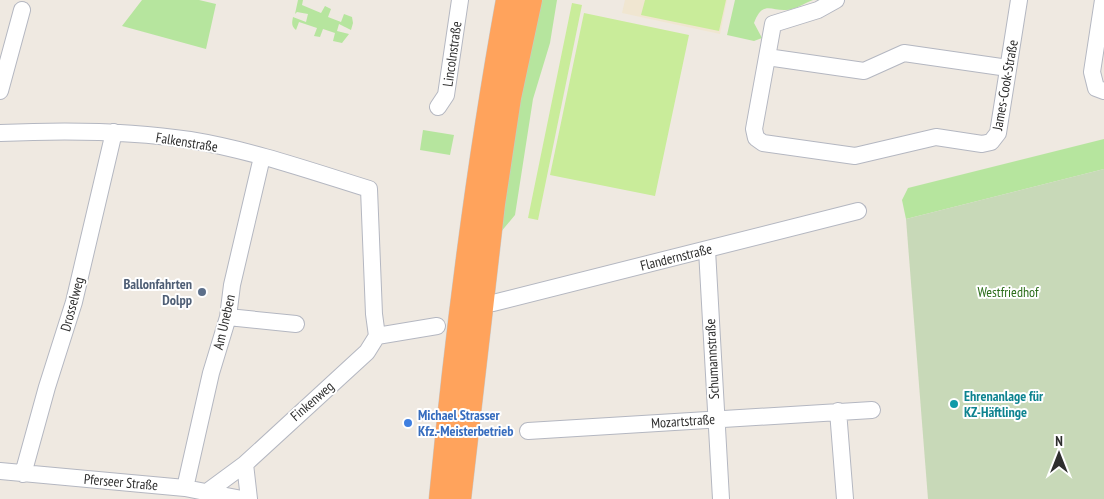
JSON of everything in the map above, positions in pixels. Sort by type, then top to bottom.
[{"type":"highway","points":[[441,499],[454,368],[474,204],[508,0]]},
{"type":"highway","points":[[459,499],[493,204],[509,98],[530,0]]},
{"type":"street","name":"Lincolnstraße","points":[[438,107],[446,95],[460,0]]},
{"type":"street","name":"James-Cook-Straße","points":[[836,0],[818,10],[773,24],[754,130],[756,138],[763,143],[855,156],[936,137],[982,144],[991,142],[998,133],[1019,0]]},
{"type":"street","points":[[1103,4],[1092,72],[1096,88],[1104,91]]},
{"type":"street","points":[[0,91],[22,10]]},
{"type":"street","points":[[766,57],[864,71],[904,53],[1008,68]]},
{"type":"street","name":"Falkenstraße","points":[[0,133],[54,130],[114,132],[192,140],[262,157],[369,189],[374,314],[377,336]]},
{"type":"street","name":"Drosselweg","points":[[23,474],[47,387],[74,302],[114,132]]},
{"type":"street","name":"Am Uneben","points":[[185,488],[211,373],[228,317],[232,285],[262,157]]},
{"type":"street","name":"Flandernstraße","points":[[493,303],[858,212]]},
{"type":"street","name":"Schumannstraße","points":[[707,250],[721,499]]},
{"type":"street","points":[[228,317],[296,324]]},
{"type":"street","points":[[377,336],[438,326]]},
{"type":"street","name":"Finkenweg","points":[[207,492],[245,464],[367,352],[377,336]]},
{"type":"street","name":"Mozartstraße","points":[[528,431],[715,418],[872,410]]},
{"type":"street","points":[[838,411],[845,499]]},
{"type":"street","points":[[245,464],[249,499]]},
{"type":"street","name":"Pferseer Straße","points":[[0,471],[185,488],[242,499]]},
{"type":"shaded area","points":[[625,0],[727,0],[720,34],[622,13]]},
{"type":"green space","points":[[142,0],[199,0],[216,4],[206,49],[122,26]]},
{"type":"green space","points":[[298,0],[303,0],[302,5],[321,13],[325,6],[331,9],[328,17],[341,22],[344,14],[352,17],[351,30],[339,24],[337,31],[349,34],[342,43],[333,41],[335,33],[323,29],[320,37],[314,36],[317,28],[299,22],[296,30],[294,29],[292,24],[293,17],[306,22],[308,14],[297,12],[295,14]]},
{"type":"green space","points":[[541,0],[557,0],[550,43],[533,99],[515,215],[495,239],[500,203]]},
{"type":"green space","points":[[645,0],[726,0],[719,31],[641,15]]},
{"type":"green space","points":[[735,0],[813,0],[789,10],[768,8],[761,11],[754,23],[762,38],[754,41],[727,35]]},
{"type":"green space","points":[[572,3],[582,5],[538,220],[528,218]]},
{"type":"green space","points":[[584,13],[689,35],[655,196],[550,175]]},
{"type":"green space","points":[[423,130],[454,135],[450,155],[420,150]]},
{"type":"green space","points":[[1104,139],[1104,169],[906,219],[902,200],[908,188]]},
{"type":"green space","name":"Westfriedhof","points":[[1104,169],[1104,499],[928,499],[906,219]]},
{"type":"place","name":"Ballonfahrten Dolpp","points":[[202,292]]},
{"type":"place","name":"Ehrenanlage für KZ-Häftlinge","points":[[954,404]]},
{"type":"place","name":"Michael Strasser Kfz.-Meisterbetrieb","points":[[408,423]]}]
